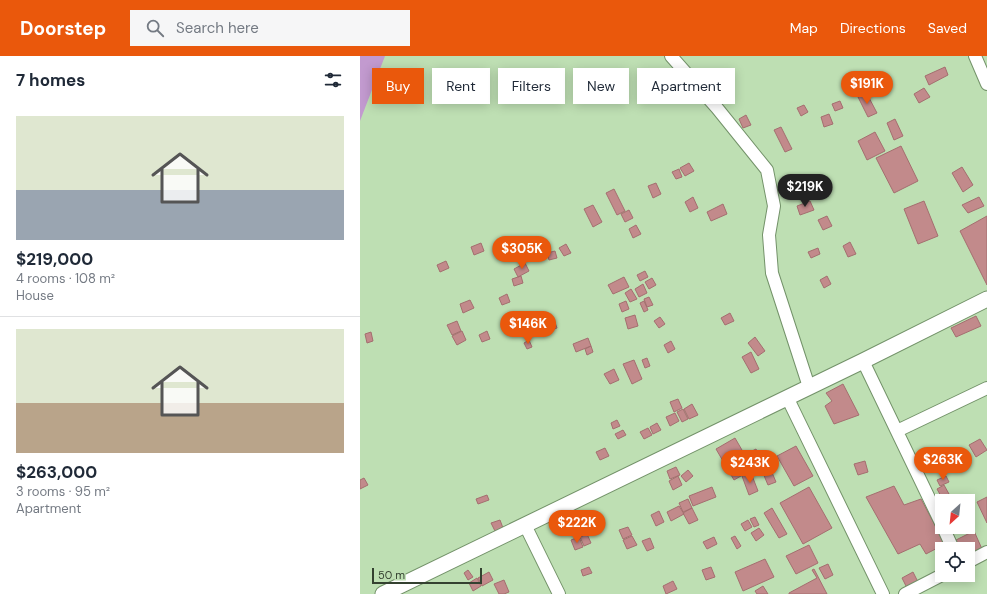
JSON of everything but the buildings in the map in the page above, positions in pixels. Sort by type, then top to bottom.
[{"type":"street","points":[[672,56],[717,108],[767,170],[774,206],[769,235],[772,273],[809,387]]},
{"type":"street","points":[[975,56],[987,84]]},
{"type":"street","points":[[383,594],[863,361],[987,299]]},
{"type":"street","points":[[863,361],[935,511]]},
{"type":"street","points":[[897,431],[987,388]]},
{"type":"street","points":[[787,397],[883,594]]},
{"type":"street","points":[[526,524],[559,594]]},
{"type":"street","points":[[975,558],[987,552]]},
{"type":"street","points":[[905,594],[935,579]]},
{"type":"shaded area","points":[[360,56],[385,56],[380,68],[372,68],[372,90],[360,121]]}]
